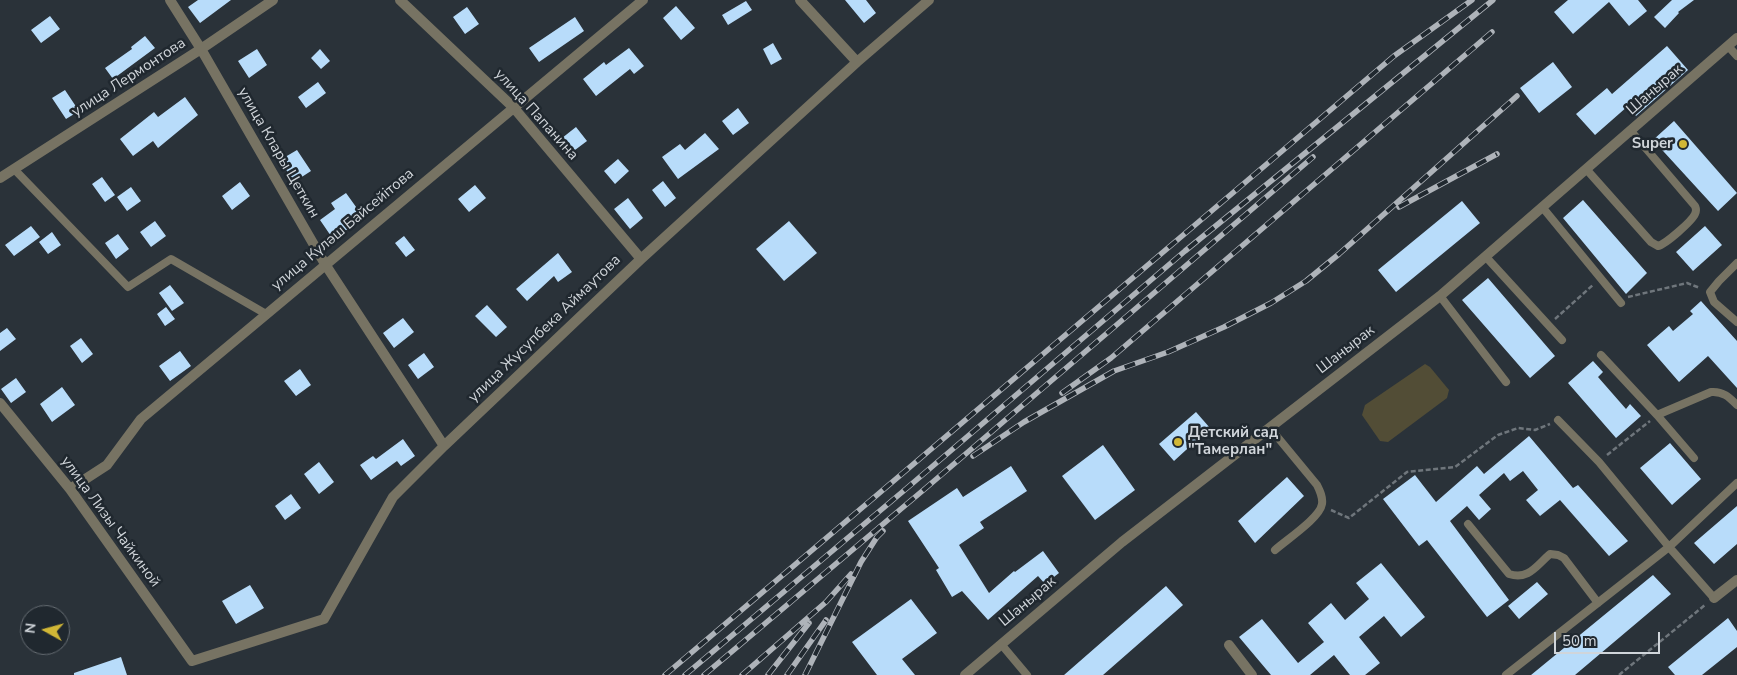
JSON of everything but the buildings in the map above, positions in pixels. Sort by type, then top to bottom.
[{"type":"street","name":"улица Клары Цеткин","points":[[170,0],[201,49],[325,264],[444,446]]},
{"type":"street","name":"улица Лермонтова","points":[[0,178],[201,49],[273,0]]},
{"type":"street","name":"улица Папанина","points":[[400,0],[514,108],[640,259]]},
{"type":"street","name":"улица Күләш Байсейітова","points":[[70,489],[107,465],[141,419],[643,0]]},
{"type":"street","points":[[800,0],[857,62]]},
{"type":"street","name":"улица Жусупбека Аймаутова","points":[[192,661],[324,619],[393,497],[640,259],[857,62],[929,0]]},
{"type":"street","name":"Шанырак","points":[[965,675],[1122,542],[1440,296],[1737,38]]},
{"type":"street","name":"улица Лизы Чайкиной","points":[[0,403],[70,489],[192,661]]},
{"type":"street","points":[[1714,598],[1737,580]]},
{"type":"street","points":[[1229,645],[1252,675]]},
{"type":"lane","points":[[1728,46],[1737,56]]},
{"type":"lane","points":[[1587,170],[1651,242],[1658,246],[1666,243],[1693,218],[1696,210],[1695,206],[1631,131]]},
{"type":"lane","points":[[14,169],[128,287],[171,259],[266,314]]},
{"type":"lane","points":[[1543,208],[1619,300]]},
{"type":"lane","points":[[1486,256],[1562,340]]},
{"type":"lane","points":[[1737,263],[1710,292],[1714,302],[1737,322]]},
{"type":"lane","points":[[1440,296],[1506,382]]},
{"type":"lane","points":[[1601,355],[1694,458]]},
{"type":"lane","points":[[1657,415],[1711,392],[1724,394],[1737,405]]},
{"type":"lane","points":[[1558,420],[1599,462],[1714,598]]},
{"type":"lane","points":[[1270,428],[1317,485],[1322,495],[1322,505],[1318,513],[1275,550]]},
{"type":"lane","points":[[1506,675],[1669,547],[1737,483]]},
{"type":"lane","points":[[1468,524],[1509,574],[1525,576],[1550,554],[1558,555],[1564,558],[1598,603]]},
{"type":"lane","points":[[1002,644],[1028,675]]},
{"type":"path","points":[[1549,325],[1600,278]]},
{"type":"path","points":[[1619,300],[1687,283],[1710,292]]},
{"type":"path","points":[[1599,462],[1657,415]]},
{"type":"path","points":[[1322,505],[1349,518],[1407,472],[1455,467],[1498,435],[1518,428],[1535,430],[1558,420]]},
{"type":"path","points":[[1619,675],[1714,598]]},
{"type":"shaded area","points":[[1425,364],[1430,367],[1449,390],[1447,398],[1388,442],[1380,441],[1362,415],[1365,405]]},
{"type":"railway","points":[[665,675],[1394,56],[1472,0]]},
{"type":"railway","points":[[685,675],[1185,251],[1493,0]]},
{"type":"railway","points":[[1062,393],[1111,358],[1492,32]]},
{"type":"railway","points":[[973,456],[1024,422],[1114,371],[1168,352],[1224,327],[1271,303],[1306,281],[1517,96]]},
{"type":"railway","points":[[1399,207],[1497,154]]},
{"type":"railway","points":[[704,675],[1313,157]]},
{"type":"railway","points":[[805,675],[861,562],[883,531]]},
{"type":"railway","points":[[742,675],[826,602],[851,574]]},
{"type":"railway","points":[[787,675],[826,620]]},
{"type":"railway","points":[[768,675],[809,623]]},
{"type":"place","name":"Super","points":[[1683,144]]},
{"type":"place","name":"Детский сад \"Тамерлан\"","points":[[1178,442]]}]
